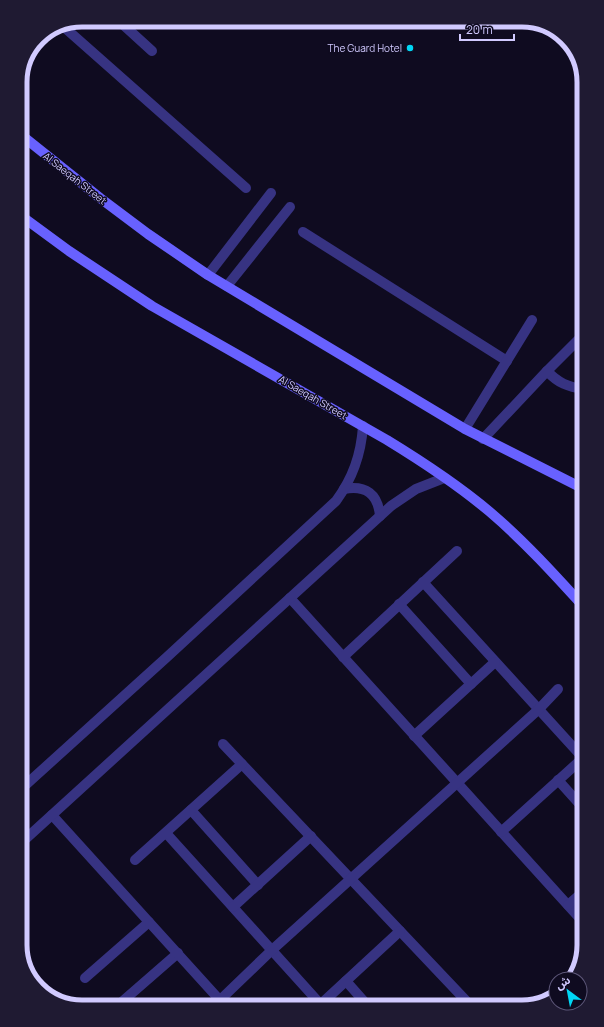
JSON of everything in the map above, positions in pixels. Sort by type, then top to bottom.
[{"type":"street","points":[[128,27],[152,51]]},
{"type":"street","points":[[67,29],[246,188]]},
{"type":"street","name":"Al Saeqah Street","points":[[27,140],[112,207],[208,275],[465,429],[577,486]]},
{"type":"street","points":[[208,275],[271,193]]},
{"type":"street","points":[[227,286],[290,207]]},
{"type":"street","name":"Al Saeqah Street","points":[[27,219],[69,251],[152,306],[363,426],[423,462],[489,512],[550,569],[577,599]]},
{"type":"street","points":[[304,232],[507,361]]},
{"type":"street","points":[[465,429],[532,320]]},
{"type":"street","points":[[483,439],[577,341]]},
{"type":"street","points":[[547,371],[554,379],[564,384],[577,387]]},
{"type":"street","points":[[27,784],[173,652],[336,501],[351,477],[358,459],[363,426]]},
{"type":"street","points":[[27,838],[380,516],[403,497],[416,489],[444,478]]},
{"type":"street","points":[[344,489],[353,487],[362,488],[370,493],[376,499],[380,516]]},
{"type":"street","points":[[343,657],[457,551]]},
{"type":"street","points":[[423,582],[577,750]]},
{"type":"street","points":[[290,598],[577,915]]},
{"type":"street","points":[[399,604],[471,684]]},
{"type":"street","points":[[414,736],[495,662]]},
{"type":"street","points":[[226,1000],[272,950],[539,709],[558,689]]},
{"type":"street","points":[[223,744],[465,1000]]},
{"type":"street","points":[[136,860],[242,764]]},
{"type":"street","points":[[501,832],[577,764]]},
{"type":"street","points":[[558,780],[577,801]]},
{"type":"street","points":[[191,810],[258,885]]},
{"type":"street","points":[[52,815],[220,1000]]},
{"type":"street","points":[[166,833],[317,1000]]},
{"type":"street","points":[[233,907],[311,836]]},
{"type":"street","points":[[568,905],[577,897]]},
{"type":"street","points":[[85,978],[149,922]]},
{"type":"street","points":[[327,1000],[400,931]]},
{"type":"street","points":[[124,1000],[178,954]]},
{"type":"street","points":[[346,981],[363,1000]]},
{"type":"place","name":"The Guard Hotel","points":[[410,48]]}]
